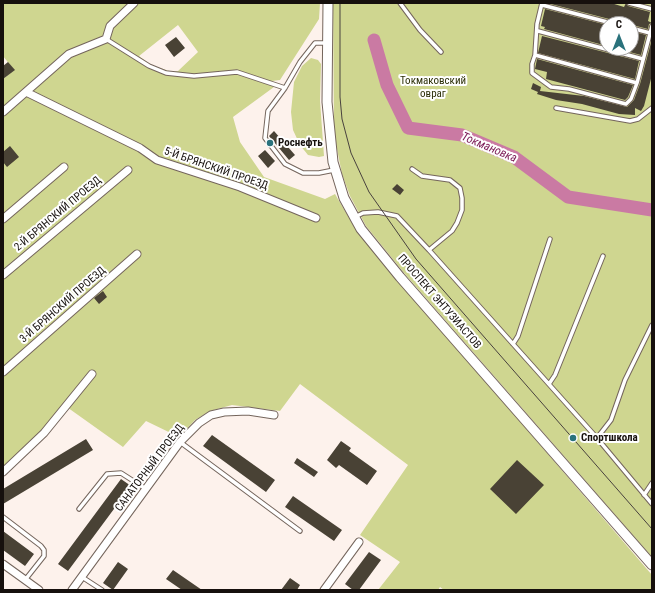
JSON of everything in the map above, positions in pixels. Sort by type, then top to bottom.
[{"type":"street","points":[[3,112],[69,54],[106,39],[110,26],[134,3]]},
{"type":"street","name":"ПРОСПЕКТ ЭНТУЗИАСТОВ","points":[[328,3],[327,102],[334,170],[344,198],[361,229],[400,277],[652,564]]},
{"type":"street","name":"5-Й БРЯНСКИЙ ПРОЕЗД","points":[[26,92],[140,148],[157,160],[240,187],[316,218]]},
{"type":"street","points":[[3,219],[64,167]]},
{"type":"street","name":"2-Й БРЯНСКИЙ ПРОЕЗД","points":[[3,275],[128,170]]},
{"type":"street","name":"3-Й БРЯНСКИЙ ПРОЕЗД","points":[[3,372],[137,254]]},
{"type":"street","points":[[3,472],[44,433],[92,374]]},
{"type":"street","name":"САНАТОРНЫЙ ПРОЕЗД","points":[[72,590],[180,442],[199,423],[211,415],[237,410],[274,415]]},
{"type":"street","points":[[324,590],[360,542]]},
{"type":"street","points":[[3,564],[38,590]]},
{"type":"lane","points":[[400,3],[420,30],[441,52]]},
{"type":"lane","points":[[629,3],[652,9]]},
{"type":"lane","points":[[599,20],[542,4],[535,55],[532,64],[532,73],[550,86],[569,89],[626,104],[631,100],[637,83],[652,26]]},
{"type":"lane","points":[[639,30],[650,33]]},
{"type":"lane","points":[[538,31],[643,59]]},
{"type":"lane","points":[[106,39],[148,66],[166,73],[194,76],[237,72],[285,88]]},
{"type":"lane","points":[[328,43],[315,43],[300,62],[285,88],[268,111],[265,138],[285,164],[303,173],[319,173],[334,170]]},
{"type":"lane","points":[[535,55],[637,83]]},
{"type":"lane","points":[[556,108],[630,120],[638,119],[652,108]]},
{"type":"lane","points":[[412,169],[422,176],[450,180],[460,188],[462,210],[457,223],[452,231],[429,250]]},
{"type":"lane","points":[[355,217],[362,213],[378,212],[397,216],[597,438],[652,504]]},
{"type":"lane","points":[[513,344],[518,336],[550,239]]},
{"type":"lane","points":[[549,384],[555,375],[603,256]]},
{"type":"lane","points":[[597,438],[611,420],[625,380],[652,325]]},
{"type":"lane","points":[[180,442],[300,531]]},
{"type":"lane","points":[[79,509],[107,474],[121,473],[147,489]]},
{"type":"lane","points":[[644,496],[652,483]]},
{"type":"lane","points":[[3,517],[41,546],[44,550],[44,556],[25,580]]},
{"type":"lane","points":[[82,577],[102,590]]},
{"type":"green space","points":[[3,3],[320,3],[319,19],[280,80],[272,81],[274,87],[233,117],[240,142],[264,177],[325,199],[335,194],[358,233],[652,575],[652,590],[444,590],[440,587],[438,590],[378,590],[400,562],[360,535],[408,465],[300,384],[280,411],[232,405],[210,411],[195,420],[179,437],[146,421],[123,447],[64,405],[40,432],[3,468],[3,79],[14,70],[3,56]],"holes":[[[178,25],[198,52],[178,71],[172,72],[151,65],[139,56]]]},
{"type":"green space","name":"Токмаковский овраг","points":[[333,3],[652,3],[652,557],[404,273],[366,226],[350,196],[342,174],[334,134]]},
{"type":"green space","points":[[311,58],[318,60],[321,64],[320,101],[324,156],[319,157],[308,155],[300,145],[293,130],[291,112],[294,82],[302,66]]},
{"type":"building","points":[[547,3],[611,3],[624,7],[626,3],[628,6],[650,12],[648,21],[652,23],[649,24],[648,29],[639,27],[639,16],[599,16]]},
{"type":"building","points":[[545,9],[599,23],[599,44],[544,29],[545,27],[541,26]]},
{"type":"building","points":[[639,33],[646,35],[641,55],[639,54]]},
{"type":"building","points":[[542,36],[599,51],[599,56],[620,56],[639,61],[635,79],[538,53]]},
{"type":"building","points":[[176,37],[185,48],[174,57],[165,45]]},
{"type":"building","points":[[652,39],[652,75],[644,106],[641,111],[635,108],[635,115],[619,114],[582,104],[556,100],[537,94],[538,92],[531,89],[533,83],[541,87],[540,91],[584,96],[627,107],[634,100],[640,84]]},
{"type":"building","points":[[537,59],[633,85],[628,97],[625,100],[546,79],[547,72],[535,69]]},
{"type":"building","points":[[8,62],[15,70],[3,79],[3,66]]},
{"type":"building","points":[[274,131],[295,155],[289,160],[269,136]]},
{"type":"building","points":[[10,146],[19,157],[7,167],[3,162],[3,152]]},
{"type":"building","points":[[265,150],[275,161],[268,168],[258,156]]},
{"type":"building","points":[[397,184],[404,190],[400,195],[392,189]]},
{"type":"building","points":[[103,291],[107,297],[99,304],[94,298]]},
{"type":"building","points":[[212,435],[275,480],[266,492],[203,446]]},
{"type":"building","points":[[86,439],[93,450],[3,504],[3,489]]},
{"type":"building","points":[[341,441],[351,448],[349,451],[377,471],[367,485],[339,465],[336,468],[327,460]]},
{"type":"building","points":[[297,458],[318,472],[314,477],[294,463]]},
{"type":"building","points":[[517,460],[544,485],[516,514],[490,489]]},
{"type":"building","points":[[121,479],[131,486],[68,571],[58,564]]},
{"type":"building","points":[[293,496],[342,530],[334,541],[285,507]]},
{"type":"building","points":[[3,531],[34,554],[25,566],[3,550]]},
{"type":"building","points":[[369,552],[381,560],[359,590],[353,590],[345,584]]},
{"type":"building","points":[[118,562],[128,569],[113,590],[103,583]]},
{"type":"building","points":[[173,570],[202,590],[182,590],[166,579]]},
{"type":"building","points":[[290,578],[300,585],[297,590],[281,590]]},
{"type":"waterway","name":"Токмановка","points":[[374,40],[387,85],[408,128],[462,135],[514,157],[568,197],[652,210]]},
{"type":"tram line","points":[[340,3],[340,97],[342,119],[351,153],[369,192],[416,259],[652,529]]},
{"type":"place","name":"Роснефть","points":[[270,143]]},
{"type":"place","name":"Спортшкола","points":[[573,438]]}]
